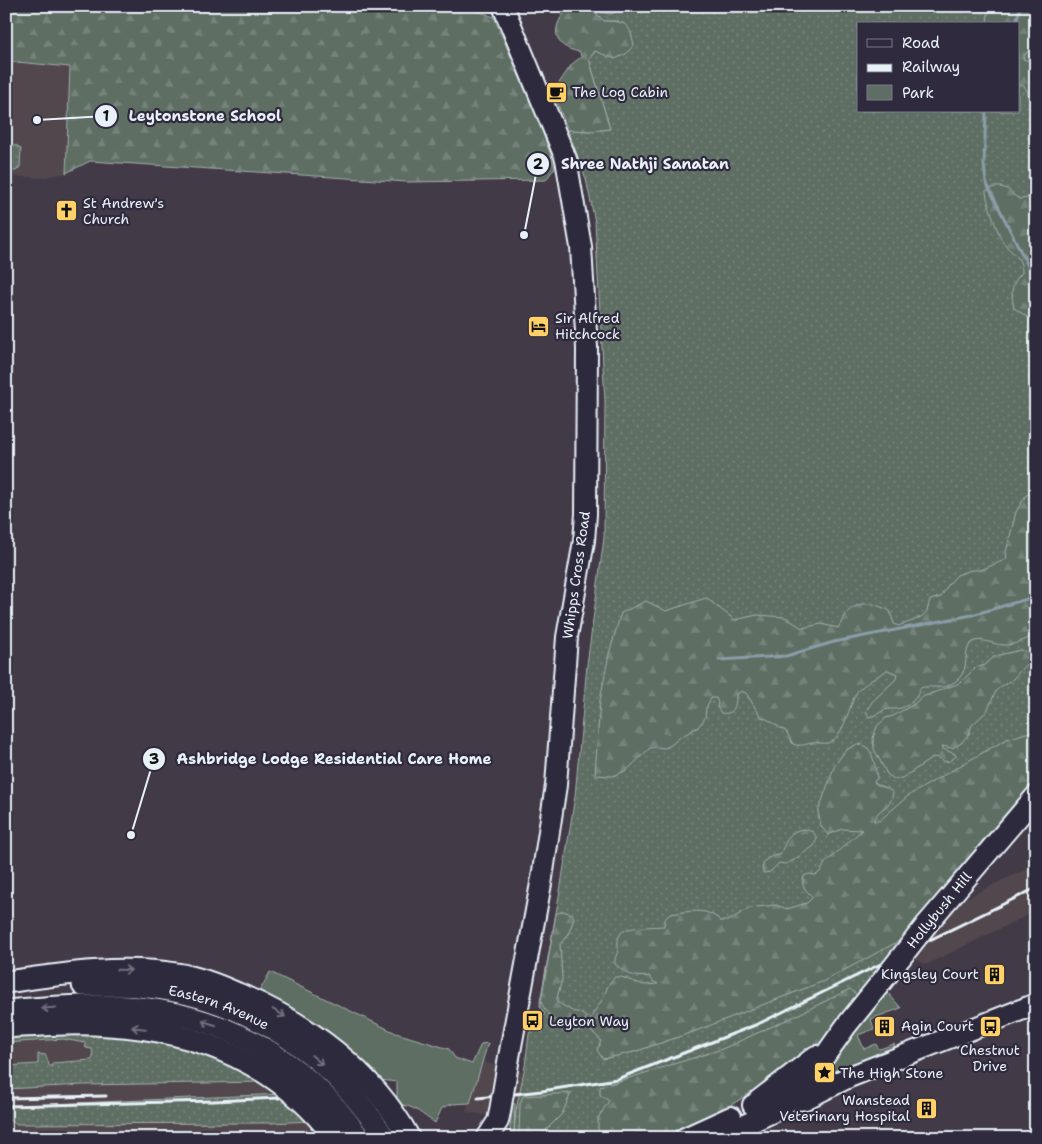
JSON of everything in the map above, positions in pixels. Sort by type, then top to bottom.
[{"type":"highway","points":[[6,982],[62,974],[121,970],[177,974],[214,983],[265,1005],[305,1029],[336,1052],[353,1067],[388,1105],[409,1138]]},
{"type":"highway","name":"Eastern Avenue","points":[[6,992],[81,986],[148,987],[193,995],[226,1006],[279,1032],[314,1057],[342,1083],[363,1107],[384,1138]]},
{"type":"highway","name":"Eastern Avenue","points":[[6,1011],[112,1006],[149,1009],[184,1015],[215,1025],[265,1048],[297,1070],[335,1108],[360,1138]]},
{"type":"highway","points":[[6,1027],[107,1024],[181,1035],[212,1045],[250,1063],[280,1082],[309,1107],[335,1138]]},
{"type":"main road","name":"Whipps Cross Road","points":[[497,1127],[542,878],[556,785],[567,637],[584,541],[586,514],[588,348],[581,247],[566,159],[503,6]]},
{"type":"main road","name":"Hollybush Hill","points":[[717,1138],[779,1109],[796,1093],[846,1026],[927,924],[1036,796]]},
{"type":"main road","points":[[796,1093],[800,1101],[829,1089],[849,1077],[1036,1004]]},
{"type":"main road","name":"Hollybush Hill","points":[[685,1138],[753,1105],[812,1060],[846,1026]]},
{"type":"main road","name":"Hollybush Hill","points":[[753,1105],[796,1093]]},
{"type":"shaded area","points":[[6,61],[70,67],[66,173],[41,178],[6,176]]},
{"type":"shaded area","points":[[1036,864],[1036,911],[926,965],[914,958],[862,990],[852,1002],[517,1117],[466,1112],[480,1061],[519,1072],[567,1066],[947,916],[960,901]]},
{"type":"shaded area","points":[[6,1032],[183,1040],[283,1094],[323,1138],[6,1138]]},
{"type":"green space","points":[[6,6],[465,6],[494,17],[540,125],[555,167],[546,180],[407,182],[90,161],[66,173],[70,67],[6,61]]},
{"type":"green space","points":[[570,6],[621,6],[617,11],[609,14],[590,7],[588,11],[596,13],[604,21],[622,23],[628,28],[632,37],[634,45],[626,54],[615,59],[595,51],[589,59],[610,129],[591,131],[568,130],[555,98],[561,96],[557,86],[572,64],[581,57],[580,52],[563,45],[557,34],[559,20]]},
{"type":"green space","points":[[621,6],[1036,6],[1036,782],[937,897],[852,1002],[772,1080],[729,1106],[661,1138],[511,1138],[510,1127],[513,1103],[515,1104],[514,1133],[529,1034],[537,1017],[540,1019],[545,1014],[540,1007],[540,1002],[575,796],[587,665],[604,538],[605,401],[595,222],[586,179],[568,130],[591,131],[610,129],[589,59],[619,21],[604,21],[596,13],[588,11],[590,7],[613,13]]},
{"type":"green space","points":[[993,6],[1036,6],[1036,47],[1026,53],[1023,59],[1036,63],[1036,108],[1032,104],[1028,92],[1023,85],[1020,85],[1020,22],[987,22],[988,13]]},
{"type":"green space","points":[[6,145],[18,146],[21,149],[20,167],[16,171],[6,170]]},
{"type":"green space","points":[[994,187],[1006,189],[1019,199],[1036,197],[1036,323],[1014,308],[1012,289],[1015,281],[1022,273],[1018,258],[1005,245],[995,223],[986,191]]},
{"type":"green space","points":[[1033,494],[1036,497],[1036,635],[1007,645],[980,640],[973,642],[967,651],[964,669],[956,681],[944,687],[920,688],[916,697],[908,705],[899,709],[884,710],[869,717],[866,711],[872,702],[896,679],[897,674],[888,670],[885,671],[857,692],[842,728],[834,740],[828,743],[793,744],[786,731],[761,717],[746,693],[741,691],[736,695],[735,706],[729,713],[721,713],[717,707],[716,698],[711,698],[706,708],[705,718],[698,727],[671,745],[665,748],[650,748],[627,770],[613,776],[595,775],[600,700],[609,654],[621,613],[646,601],[666,611],[706,598],[735,620],[757,615],[785,617],[802,628],[821,624],[838,628],[851,609],[861,604],[873,604],[890,611],[894,624],[898,626],[925,614],[930,600],[941,597],[957,575],[971,570],[981,570],[1007,559],[1006,552],[1016,512],[1026,495]]},
{"type":"green space","points":[[1021,650],[1031,656],[1028,662],[1012,680],[996,691],[987,711],[972,725],[969,734],[960,744],[952,748],[942,746],[943,749],[956,756],[947,762],[934,757],[902,778],[894,779],[887,774],[874,749],[873,738],[877,726],[886,718],[914,704],[922,697],[960,683],[975,668],[985,665],[995,656]]},
{"type":"green space","points":[[1036,730],[1036,782],[901,940],[824,981],[693,1032],[634,1052],[603,1059],[597,1050],[601,1041],[588,1028],[592,1016],[610,982],[615,977],[621,977],[644,985],[658,984],[649,976],[630,974],[615,964],[618,939],[621,933],[634,928],[664,926],[665,919],[670,914],[696,911],[709,913],[720,921],[728,921],[749,908],[776,905],[787,909],[807,903],[813,897],[803,886],[804,876],[809,874],[816,875],[821,871],[825,863],[862,830],[842,829],[828,835],[821,826],[818,812],[835,765],[845,751],[857,744],[868,748],[876,770],[877,778],[874,782],[893,793],[890,803],[878,813],[874,821],[879,821],[908,796],[968,761],[1007,739]]},
{"type":"green space","points":[[805,829],[813,832],[817,838],[814,846],[794,860],[786,864],[779,863],[770,872],[764,873],[762,869],[764,861],[772,856],[780,855],[791,834]]},
{"type":"green space","points":[[563,911],[572,914],[574,918],[568,935],[560,944],[562,979],[557,1002],[586,1017],[584,1026],[579,1031],[572,1031],[556,1022],[544,1008],[541,1001],[556,914]]},
{"type":"green space","points":[[270,972],[396,1033],[449,1049],[455,1058],[472,1064],[481,1044],[488,1043],[470,1103],[452,1104],[442,1108],[435,1123],[408,1106],[397,1105],[397,1082],[380,1080],[258,994]]},
{"type":"green space","points":[[850,989],[857,995],[827,1036],[789,1073],[772,1080],[729,1106],[661,1138],[598,1138],[598,1118],[609,1101],[600,1095],[600,1087],[722,1049]]},
{"type":"green space","points":[[888,993],[901,1008],[871,1019],[874,1029],[858,1035],[864,1049],[876,1044],[880,1049],[894,1044],[895,1047],[829,1073],[826,1068]]},
{"type":"green space","points":[[61,1029],[183,1040],[266,1082],[83,1085],[6,1089],[6,1066],[38,1064],[38,1054],[46,1055],[49,1065],[52,1067],[52,1063],[91,1060],[93,1058],[92,1049],[86,1048],[85,1043],[63,1039],[6,1043],[6,1032]]},
{"type":"green space","points":[[571,1093],[562,1114],[538,1138],[521,1138],[519,1136],[520,1104],[523,1096]]},
{"type":"green space","points":[[283,1094],[310,1121],[271,1123],[17,1124],[6,1119],[6,1106]]},
{"type":"waterway","points":[[1016,22],[1021,6]]},
{"type":"waterway","points":[[986,112],[984,165],[986,182],[1036,282]]},
{"type":"waterway","points":[[719,660],[786,656],[834,642],[972,615],[1036,595]]},
{"type":"railway","points":[[478,1098],[542,1091],[617,1079],[758,1024],[1036,888]]},
{"type":"railway","points":[[6,1098],[106,1096]]},
{"type":"railway","points":[[6,1106],[279,1098]]},
{"type":"place","name":"The Log Cabin","points":[[556,92]]},
{"type":"place","name":"Leytonstone School","points":[[37,120]]},
{"type":"place","name":"St Andrew's Church","points":[[67,211]]},
{"type":"place","name":"Shree Nathji Sanatan","points":[[524,235]]},
{"type":"place","name":"Sir Alfred Hitchcock","points":[[539,326]]},
{"type":"place","name":"Ashbridge Lodge Residential Care Home","points":[[131,835]]},
{"type":"place","name":"Kingsley Court","points":[[995,974]]},
{"type":"place","name":"Leyton Way","points":[[533,1021]]},
{"type":"place","name":"Agin Court","points":[[885,1026]]},
{"type":"place","name":"Chestnut Drive","points":[[990,1027]]},
{"type":"place","name":"The High Stone","points":[[824,1073]]},
{"type":"place","name":"Wanstead Veterinary Hospital","points":[[926,1108]]}]
